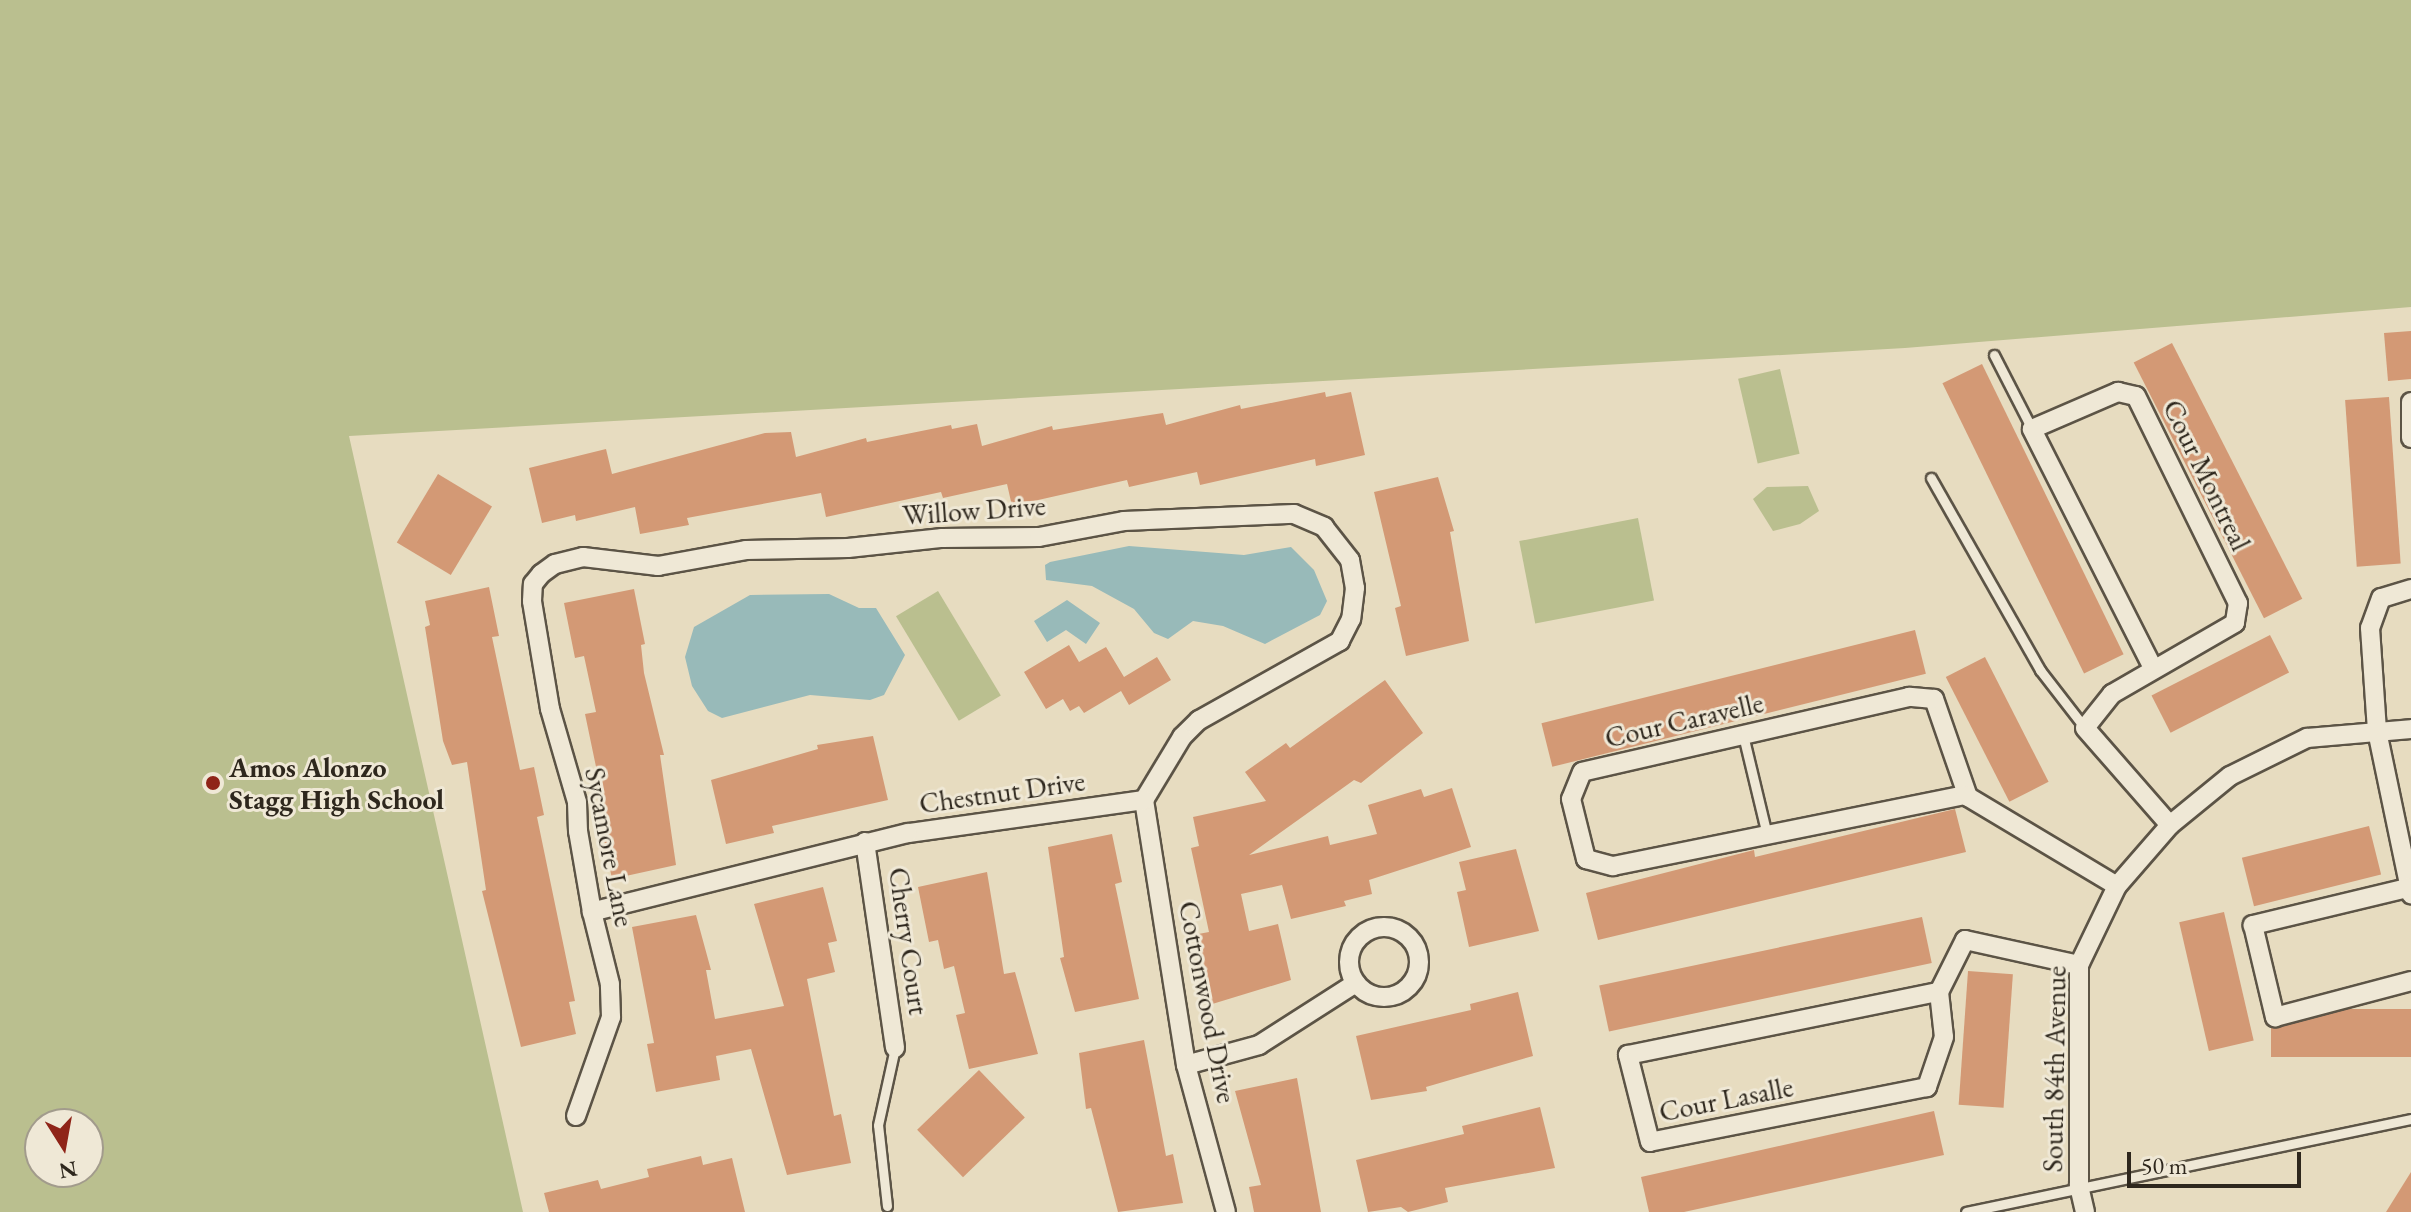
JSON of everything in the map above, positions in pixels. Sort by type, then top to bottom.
[{"type":"street","name":"Cour Montreal","points":[[2032,429],[2108,395],[2136,396],[2238,603],[2235,623],[2112,694],[2085,728]]},
{"type":"street","points":[[2411,402],[2411,438]]},
{"type":"street","points":[[2032,429],[2153,668]]},
{"type":"street","name":"Willow Drive","points":[[533,584],[555,564],[583,557],[658,566],[746,550],[1039,537],[1108,523],[1294,514],[1324,527],[1350,560],[1355,588],[1351,619],[1340,641],[1314,659],[1199,720],[1182,737],[1144,800]]},
{"type":"street","name":"Sycamore Lane","points":[[533,584],[550,709],[577,802],[592,912],[610,984],[611,1017],[576,1116]]},
{"type":"street","points":[[2411,589],[2381,598],[2370,628],[2377,731],[2411,889],[2253,925],[2275,1017],[2411,981]]},
{"type":"street","name":"Cour Caravelle","points":[[1909,697],[1934,699],[1968,797],[1613,866],[1586,859],[1571,799],[1582,772],[1743,735],[1909,697]]},
{"type":"street","points":[[2085,728],[2170,825]]},
{"type":"street","name":"South 84th Avenue","points":[[2085,1212],[2079,1185],[2079,965],[2117,886],[2170,825],[2230,776],[2307,738],[2411,729]]},
{"type":"street","points":[[1968,797],[2117,886]]},
{"type":"street","name":"Chestnut Drive","points":[[592,912],[865,842],[1144,800]]},
{"type":"street","name":"Cottonwood Drive","points":[[1144,800],[1186,1065],[1226,1212]]},
{"type":"street","name":"Cherry Court","points":[[865,842],[895,1048]]},
{"type":"street","points":[[1939,992],[1965,940],[2079,965]]},
{"type":"street","points":[[1186,1065],[1259,1045],[1356,983]]},
{"type":"street","name":"Cour Lasalle","points":[[1939,992],[1944,1037],[1927,1087],[1650,1142],[1628,1055],[1939,992]]},
{"type":"lane","points":[[1994,355],[2032,429]]},
{"type":"lane","points":[[1931,478],[2040,670],[2085,728]]},
{"type":"lane","points":[[1743,735],[1767,835]]},
{"type":"lane","points":[[887,1206],[878,1125],[895,1048]]},
{"type":"lane","points":[[1966,1212],[2079,1185],[2411,1119]]},
{"type":"green space","points":[[0,0],[2411,0],[2411,307],[1905,348],[349,436],[523,1212],[0,1212]]},
{"type":"green space","points":[[1780,369],[1800,454],[1758,463],[1738,379]]},
{"type":"green space","points":[[1808,486],[1819,511],[1800,524],[1773,531],[1753,499],[1767,487]]},
{"type":"green space","points":[[1638,518],[1654,600],[1535,624],[1519,541]]},
{"type":"green space","points":[[938,591],[1001,696],[959,721],[896,616]]},
{"type":"water","points":[[1129,546],[1244,555],[1291,547],[1314,570],[1327,601],[1320,615],[1265,644],[1223,626],[1193,621],[1168,639],[1154,633],[1134,609],[1092,586],[1046,580],[1045,565],[1050,562]]},
{"type":"water","points":[[829,594],[859,608],[876,608],[905,655],[884,695],[870,700],[810,695],[722,718],[708,711],[692,686],[685,657],[694,627],[750,595]]},
{"type":"water","points":[[1067,600],[1100,623],[1086,644],[1066,630],[1047,642],[1034,621]]},
{"type":"building","points":[[2411,331],[2411,379],[2388,381],[2384,333]]},
{"type":"building","points":[[2172,343],[2302,599],[2264,618],[2134,363]]},
{"type":"building","points":[[1982,364],[2124,654],[2084,674],[1942,383]]},
{"type":"building","points":[[1325,392],[1326,397],[1351,392],[1365,455],[1316,466],[1315,459],[1200,485],[1197,472],[1129,487],[1127,480],[1012,506],[1007,484],[943,498],[941,492],[826,517],[821,493],[687,518],[689,525],[640,534],[635,507],[576,521],[575,515],[542,523],[529,468],[606,449],[612,474],[765,433],[791,432],[796,457],[866,438],[867,442],[951,425],[952,429],[977,424],[982,446],[1052,426],[1053,430],[1163,413],[1166,425],[1240,405],[1241,409]]},
{"type":"building","points":[[2389,397],[2401,564],[2357,567],[2345,400]]},
{"type":"building","points":[[438,474],[492,506],[451,575],[397,543]]},
{"type":"building","points":[[1438,477],[1454,531],[1450,532],[1469,641],[1406,656],[1395,608],[1401,606],[1374,492]]},
{"type":"building","points":[[489,587],[499,636],[492,637],[520,770],[534,767],[544,815],[537,817],[575,1001],[569,1002],[576,1034],[521,1047],[482,891],[486,890],[467,762],[452,765],[443,741],[425,627],[430,625],[425,601]]},
{"type":"building","points":[[634,589],[645,644],[641,645],[644,673],[664,755],[660,755],[676,865],[612,879],[602,830],[609,829],[585,714],[596,712],[584,656],[575,658],[564,603]]},
{"type":"building","points":[[1915,630],[1926,674],[1552,767],[1541,723]]},
{"type":"building","points":[[2270,635],[2289,672],[2171,733],[2151,695]]},
{"type":"building","points":[[1069,645],[1079,662],[1106,647],[1124,677],[1157,657],[1171,680],[1129,705],[1121,691],[1084,713],[1079,706],[1070,711],[1063,699],[1046,709],[1024,672]]},
{"type":"building","points":[[1985,657],[2049,782],[2009,802],[1946,677]]},
{"type":"building","points":[[1385,680],[1423,733],[1361,783],[1354,780],[1249,855],[1328,836],[1330,845],[1377,834],[1368,805],[1421,789],[1424,797],[1452,788],[1471,847],[1369,880],[1372,894],[1344,901],[1346,906],[1291,919],[1282,885],[1241,894],[1249,931],[1278,924],[1291,980],[1209,1005],[1193,935],[1209,932],[1191,848],[1199,846],[1193,817],[1266,801],[1245,772],[1286,743],[1290,748]]},
{"type":"building","points":[[873,736],[888,800],[772,826],[774,833],[726,844],[711,780],[818,749],[817,745]]},
{"type":"building","points":[[1955,809],[1966,852],[1598,940],[1586,893],[1754,850],[1755,857]]},
{"type":"building","points":[[2369,826],[2381,875],[2254,906],[2242,858]]},
{"type":"building","points":[[1112,834],[1122,882],[1115,884],[1139,999],[1075,1012],[1060,958],[1064,957],[1048,847]]},
{"type":"building","points":[[1516,849],[1539,931],[1469,947],[1457,892],[1466,890],[1459,862]]},
{"type":"building","points":[[987,872],[1004,974],[1015,972],[1038,1054],[969,1069],[956,1015],[965,1013],[954,966],[944,969],[938,940],[929,942],[918,887]]},
{"type":"building","points":[[823,887],[837,941],[828,943],[835,972],[807,979],[834,1116],[841,1114],[851,1163],[787,1175],[751,1049],[716,1056],[720,1080],[656,1092],[647,1044],[654,1043],[632,927],[696,915],[711,970],[706,970],[715,1019],[784,1006],[754,904]]},
{"type":"building","points":[[2224,912],[2254,1041],[2209,1051],[2179,922]]},
{"type":"building","points":[[1922,917],[1932,963],[1609,1032],[1599,986]]},
{"type":"building","points":[[1968,971],[2013,974],[2004,1108],[1959,1105]]},
{"type":"building","points":[[1518,992],[1533,1056],[1426,1087],[1427,1091],[1371,1100],[1356,1036],[1471,1010],[1470,1004]]},
{"type":"building","points":[[2271,1009],[2411,1009],[2411,1057],[2271,1057]]},
{"type":"building","points":[[1144,1040],[1166,1156],[1173,1154],[1183,1203],[1118,1212],[1091,1108],[1086,1109],[1079,1053]]},
{"type":"building","points":[[979,1070],[1025,1117],[963,1177],[917,1130]]},
{"type":"building","points":[[1297,1078],[1321,1212],[1254,1212],[1249,1187],[1261,1185],[1235,1091]]},
{"type":"building","points":[[1540,1107],[1555,1168],[1445,1188],[1448,1202],[1408,1212],[1401,1207],[1368,1212],[1356,1160],[1464,1134],[1462,1126]]},
{"type":"building","points":[[1934,1111],[1944,1155],[1684,1212],[1649,1212],[1641,1177]]},
{"type":"building","points":[[701,1156],[703,1165],[732,1158],[745,1212],[549,1212],[544,1193],[598,1180],[601,1189],[649,1177],[647,1169]]},
{"type":"building","points":[[2411,1172],[2411,1212],[2386,1212]]},
{"type":"place","name":"Amos Alonzo Stagg High School","points":[[213,783]]}]
